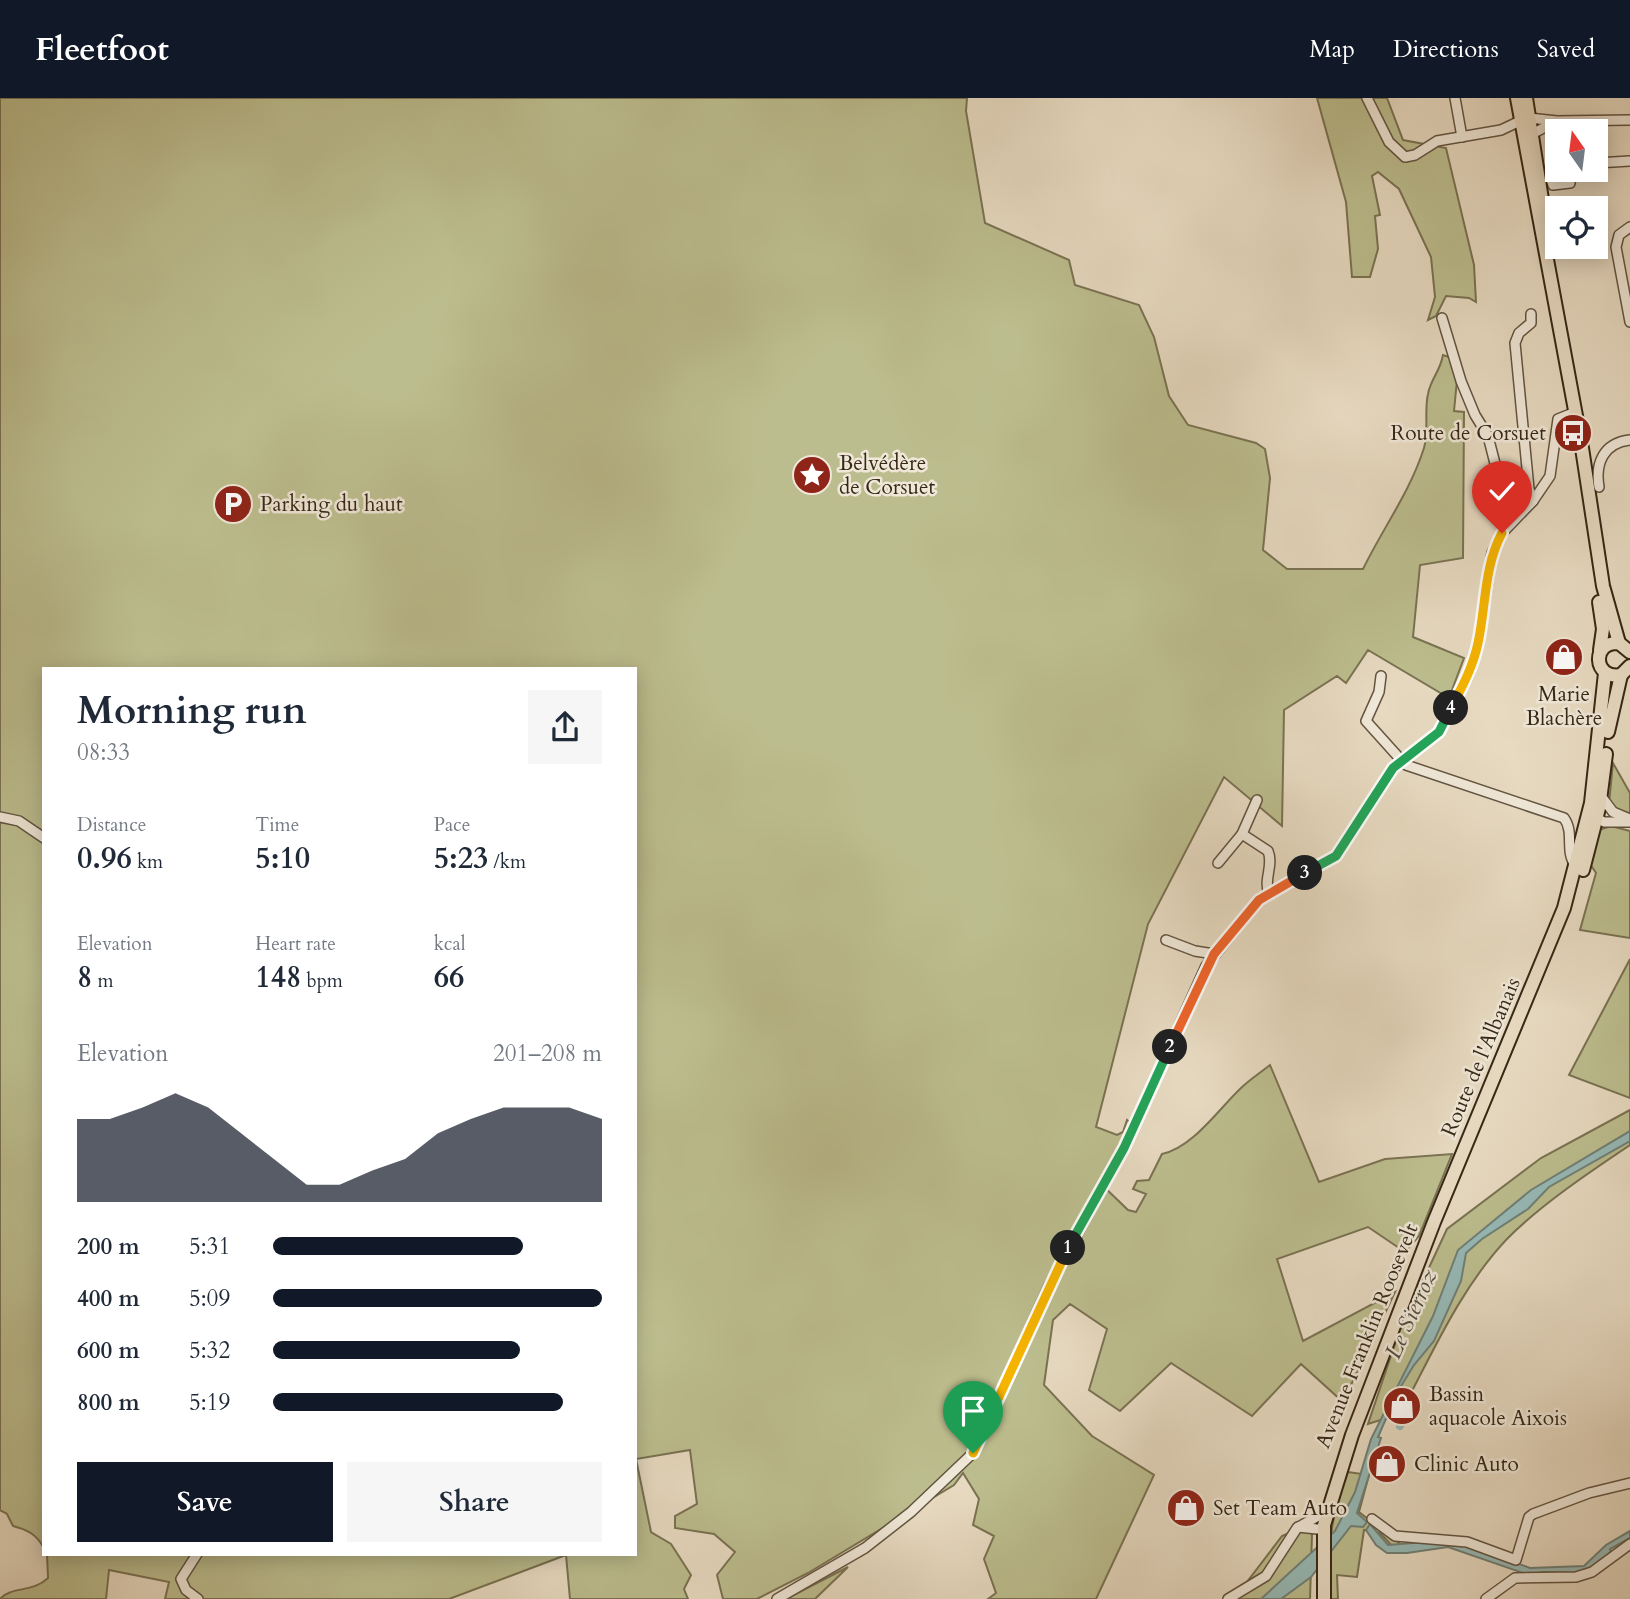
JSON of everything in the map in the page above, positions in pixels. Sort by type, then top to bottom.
[{"type":"main road","points":[[1518,98],[1539,173],[1550,254],[1548,270]]},
{"type":"main road","points":[[1526,98],[1527,126],[1548,270],[1603,586],[1627,648]]},
{"type":"main road","points":[[1578,439],[1576,449],[1603,629],[1600,650]]},
{"type":"main road","points":[[1600,650],[1608,643],[1627,648]]},
{"type":"main road","name":"Route de l'Albanais","points":[[1564,908],[1576,866],[1597,763],[1605,673],[1598,660],[1600,650]]},
{"type":"main road","points":[[1605,673],[1625,671]]},
{"type":"main road","name":"Route de l'Albanais","points":[[1434,1222],[1564,908],[1581,877],[1597,819],[1609,717],[1625,671]]},
{"type":"main road","name":"Avenue Franklin Roosevelt","points":[[1316,1599],[1320,1516],[1346,1433],[1410,1269],[1434,1222]]},
{"type":"main road","name":"Avenue Franklin Roosevelt","points":[[1319,1539],[1352,1435],[1434,1222]]},
{"type":"main road","name":"Avenue Franklin Roosevelt","points":[[1318,1578],[1324,1599]]},
{"type":"street","points":[[1367,98],[1397,153],[1405,157],[1415,155],[1437,141],[1545,123]]},
{"type":"street","points":[[1455,98],[1462,137]]},
{"type":"street","points":[[1608,120],[1630,120]]},
{"type":"street","points":[[1527,126],[1545,123]]},
{"type":"street","points":[[1608,162],[1630,161]]},
{"type":"street","points":[[1552,182],[1553,186],[1570,182]]},
{"type":"street","points":[[1630,226],[1619,235],[1616,247],[1630,322]]},
{"type":"street","points":[[1531,314],[1531,323],[1519,334],[1515,344],[1529,489],[1533,500]]},
{"type":"street","points":[[1442,318],[1461,381],[1475,415],[1488,436],[1503,495],[1518,515]]},
{"type":"street","points":[[776,1599],[865,1548],[911,1512],[973,1453],[1049,1286],[1124,1148],[1214,954],[1248,912],[1269,894],[1336,856],[1380,786],[1439,732],[1468,676],[1478,646],[1492,553],[1502,533],[1533,500],[1550,476],[1558,419],[1573,413]]},
{"type":"street","points":[[1599,488],[1597,465],[1601,457],[1622,441],[1630,440]]},
{"type":"street","points":[[1381,676],[1380,692],[1366,721],[1404,763],[1564,818],[1571,834],[1570,857],[1576,866]]},
{"type":"street","points":[[1597,763],[1598,776],[1592,815],[1597,819],[1630,820]]},
{"type":"street","points":[[1601,796],[1613,812],[1630,820]]},
{"type":"street","points":[[1218,863],[1242,834],[1257,800]]},
{"type":"street","points":[[0,817],[19,821],[42,837]]},
{"type":"street","points":[[1242,834],[1268,851],[1272,865],[1266,884],[1269,894]]},
{"type":"street","points":[[1166,940],[1195,951],[1214,954]]},
{"type":"street","points":[[1372,1519],[1395,1536],[1467,1542],[1516,1560],[1529,1517],[1533,1514],[1588,1493],[1630,1483]]},
{"type":"street","points":[[1228,1599],[1266,1576],[1297,1528],[1320,1516]]},
{"type":"street","points":[[1297,1528],[1305,1526],[1319,1539]]},
{"type":"street","points":[[1486,1599],[1515,1578],[1576,1577],[1592,1573],[1630,1544]]},
{"type":"street","points":[[196,1556],[181,1579],[186,1590],[198,1599]]},
{"type":"green space","points":[[0,98],[967,98],[966,111],[985,223],[1069,260],[1075,285],[1139,305],[1154,337],[1169,396],[1188,425],[1256,443],[1265,449],[1270,478],[1263,550],[1287,569],[1363,569],[1404,495],[1424,448],[1428,394],[1443,355],[1459,360],[1454,411],[1464,412],[1463,558],[1420,565],[1413,637],[1464,658],[1449,698],[1368,650],[1346,683],[1337,676],[1284,710],[1282,826],[1224,777],[1148,924],[1096,1127],[1117,1135],[1123,1132],[1127,1120],[1133,1125],[1100,1183],[1128,1210],[1136,1212],[1146,1194],[1133,1189],[1137,1181],[1149,1180],[1162,1154],[1194,1136],[1243,1086],[1270,1065],[1319,1182],[1385,1159],[1452,1154],[1419,1236],[1405,1252],[1368,1227],[1277,1259],[1303,1341],[1395,1292],[1343,1402],[1301,1364],[1252,1416],[1171,1363],[1120,1411],[1089,1390],[1107,1329],[1070,1304],[1053,1320],[1044,1385],[1092,1436],[1154,1475],[1096,1599],[988,1599],[996,1593],[984,1559],[994,1536],[973,1525],[979,1499],[963,1473],[954,1485],[808,1573],[757,1599],[723,1599],[717,1575],[735,1552],[714,1534],[675,1528],[675,1516],[697,1504],[690,1450],[637,1459],[637,667],[42,667],[42,1545],[31,1533],[13,1526],[7,1514],[0,1510]]},
{"type":"green space","points":[[1317,98],[1387,98],[1403,140],[1446,148],[1474,265],[1476,302],[1469,298],[1446,296],[1436,316],[1428,320],[1435,297],[1431,257],[1399,189],[1378,172],[1372,176],[1380,215],[1375,216],[1378,249],[1370,277],[1352,277],[1346,202]]},
{"type":"green space","points":[[1613,763],[1630,793],[1630,816],[1609,804]]},
{"type":"green space","points":[[1611,826],[1630,831],[1630,938],[1580,930],[1596,873],[1590,864],[1599,830]]},
{"type":"green space","points":[[1630,959],[1630,1098],[1569,1075]]},
{"type":"green space","points":[[1630,1110],[1630,1145],[1549,1202],[1506,1240],[1461,1301],[1400,1414],[1368,1424],[1399,1332],[1447,1229],[1541,1158]]},
{"type":"green space","points":[[637,1464],[651,1532],[671,1544],[691,1575],[684,1589],[688,1599],[570,1599],[566,1556],[637,1556]]},
{"type":"green space","points":[[1348,1472],[1369,1475],[1359,1512],[1403,1546],[1392,1546],[1380,1533],[1364,1530],[1357,1577],[1337,1575],[1338,1599],[1331,1599],[1331,1535],[1336,1506]]},
{"type":"green space","points":[[1302,1527],[1312,1534],[1310,1599],[1234,1599],[1282,1536]]},
{"type":"green space","points":[[47,1556],[563,1556],[449,1599],[165,1599],[169,1582],[109,1570],[106,1599],[0,1599],[10,1592],[36,1586],[48,1578]]},
{"type":"green space","points":[[848,1567],[815,1599],[786,1599]]},
{"type":"water","points":[[1630,1131],[1630,1141],[1549,1187],[1528,1209],[1482,1239],[1466,1253],[1461,1281],[1434,1341],[1414,1365],[1398,1391],[1378,1437],[1381,1438],[1357,1513],[1367,1522],[1363,1527],[1351,1526],[1311,1577],[1281,1599],[1261,1599],[1335,1531],[1355,1492],[1371,1439],[1433,1316],[1458,1250],[1531,1190]]},
{"type":"water","points":[[1370,1524],[1388,1545],[1426,1542],[1473,1547],[1530,1568],[1584,1566],[1606,1545],[1630,1531],[1630,1538],[1610,1549],[1611,1553],[1589,1570],[1580,1573],[1543,1572],[1529,1575],[1448,1547],[1387,1553],[1376,1545],[1366,1530]]},
{"type":"waterway","points":[[1400,1426],[1408,1407]]},
{"type":"place","name":"Route de Corsuet","points":[[1573,433]]},
{"type":"place","name":"Belvédère de Corsuet","points":[[812,475]]},
{"type":"place","name":"Parking du haut","points":[[233,504]]},
{"type":"place","name":"Marie Blachère","points":[[1564,657]]},
{"type":"place","name":"Bassin aquacole Aixois","points":[[1402,1406]]},
{"type":"place","name":"Clinic Auto","points":[[1387,1464]]},
{"type":"place","name":"Set Team Auto","points":[[1186,1508]]},
{"type":"route","points":[[973,1453],[1049,1286],[1085,1215],[1124,1148],[1206,966],[1259,900],[1336,856],[1393,768],[1439,732],[1468,676],[1478,646],[1492,553],[1502,533]]},
{"type":"water label","name":"Le Sierroz","points":[[1411,1314]]}]
